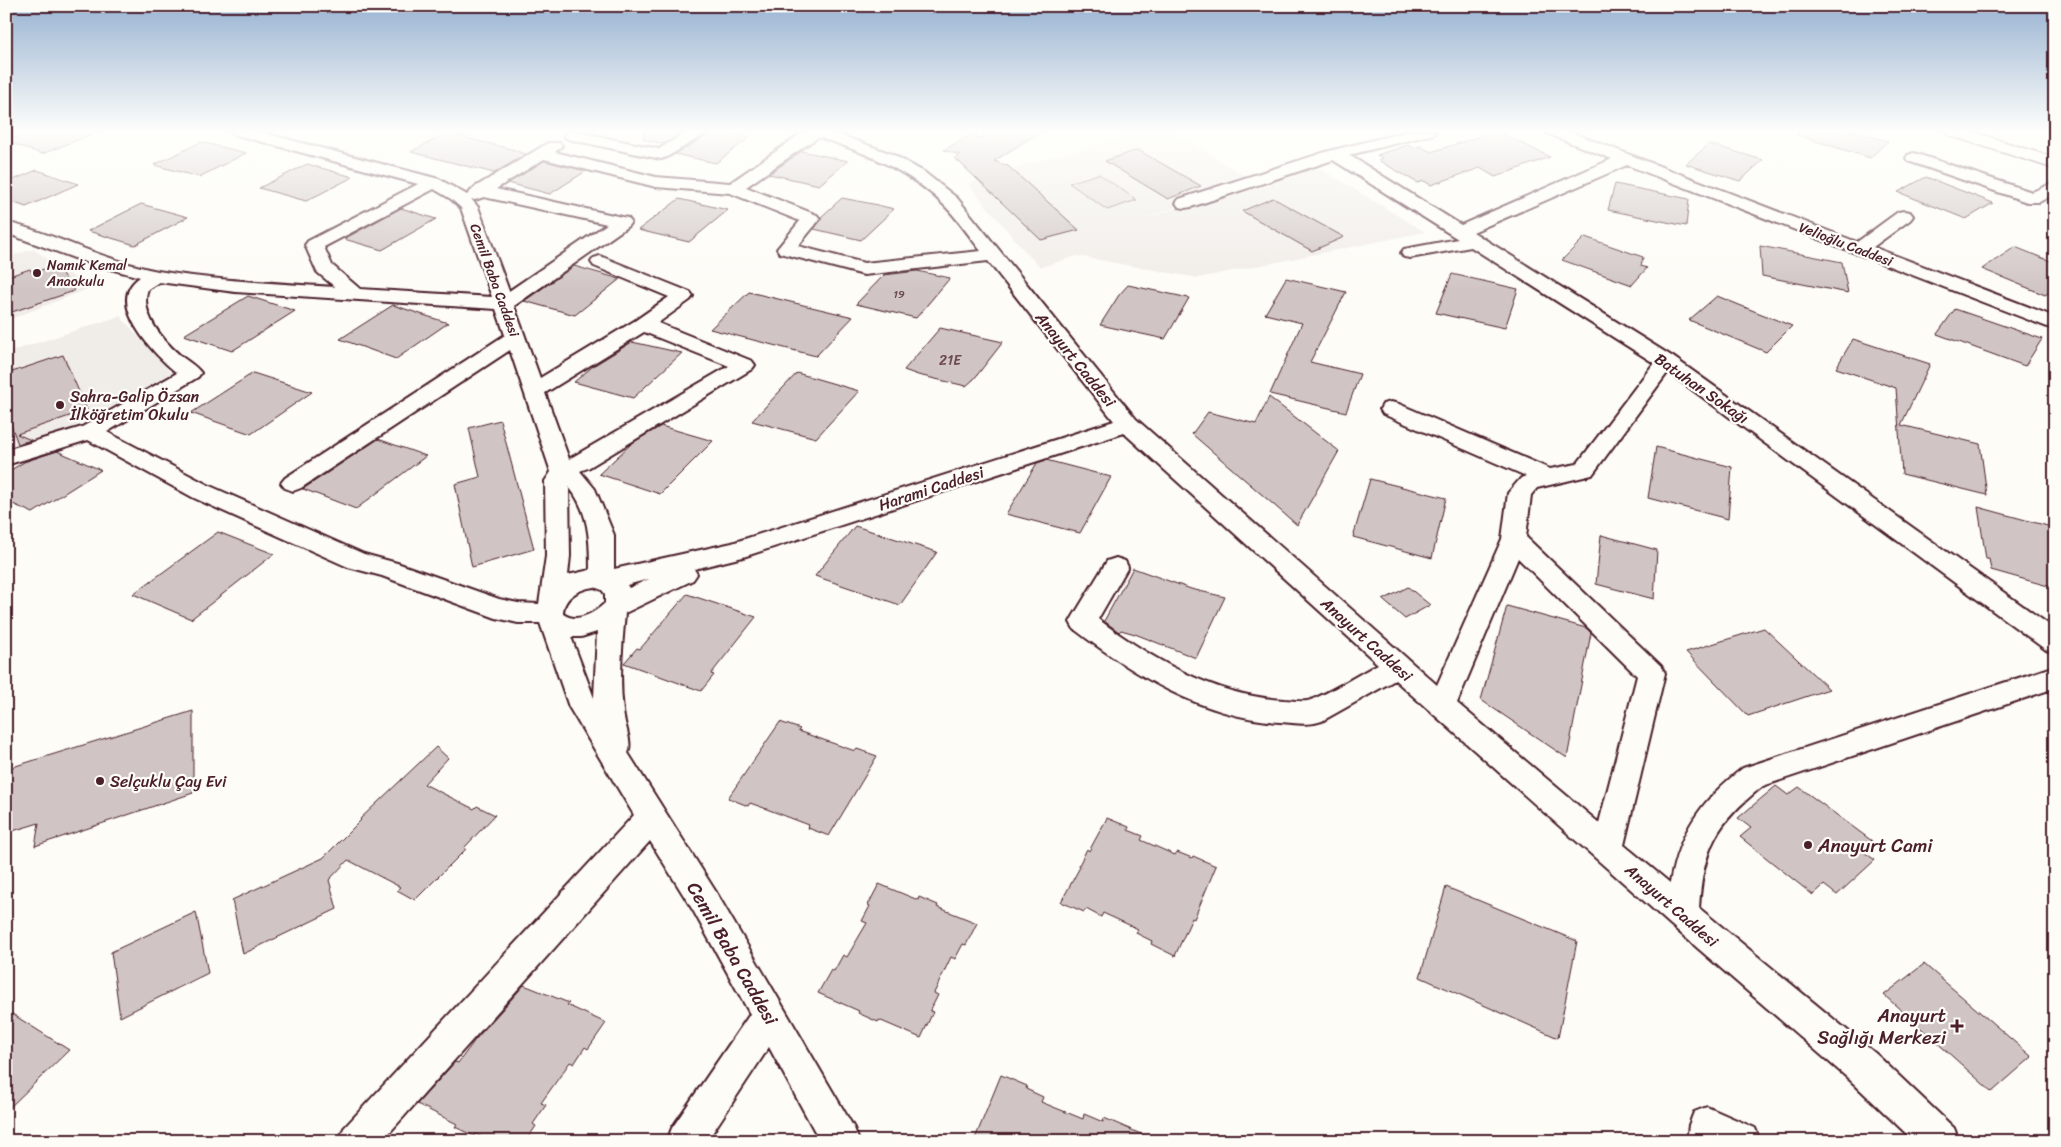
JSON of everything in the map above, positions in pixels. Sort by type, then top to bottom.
[{"type":"street","points":[[355,294],[324,268],[314,245],[430,185]]},
{"type":"street","name":"Cemil Baba Caddesi","points":[[436,185],[453,192],[469,207],[516,337],[561,471],[557,481],[558,556],[551,611],[583,707],[705,902],[841,1141]]},
{"type":"street","points":[[464,202],[492,185]]},
{"type":"street","points":[[688,185],[733,188],[811,219],[786,249],[864,270],[993,255]]},
{"type":"street","points":[[733,188],[738,185]]},
{"type":"street","name":"Anayurt Caddesi","points":[[930,185],[951,202],[1128,424],[1442,706],[1682,914],[1863,1067],[1942,1141]]},
{"type":"street","points":[[1185,202],[1240,185]]},
{"type":"street","name":"Batuhan Sokağı","points":[[1384,185],[1666,361],[2055,643]]},
{"type":"street","points":[[1410,253],[1467,236],[1572,185]]},
{"type":"street","name":"Velioğlu Caddesi","points":[[1695,185],[2055,324]]},
{"type":"street","points":[[1993,185],[2033,198],[2055,188]]},
{"type":"street","points":[[6,227],[94,259],[156,276],[235,286],[504,304],[622,222],[482,191]]},
{"type":"street","points":[[1859,248],[1904,216]]},
{"type":"street","points":[[534,391],[643,324],[683,296],[600,262]]},
{"type":"street","points":[[6,458],[90,432],[191,373],[175,362],[157,345],[144,326],[139,313],[136,299],[140,287],[156,276]]},
{"type":"street","points":[[561,471],[580,463],[745,364],[643,324]]},
{"type":"street","points":[[293,484],[516,337]]},
{"type":"street","points":[[1442,706],[1514,539],[1520,493],[1529,484],[1548,477],[1584,470],[1666,361]]},
{"type":"street","points":[[1391,409],[1548,477]]},
{"type":"street","name":"Harami Caddesi","points":[[734,551],[1128,424]]},
{"type":"street","points":[[90,432],[202,492],[358,561],[388,569],[496,608],[526,614],[551,611]]},
{"type":"street","points":[[561,471],[574,478],[583,489],[594,512],[602,535],[604,580]]},
{"type":"street","points":[[1514,539],[1651,673],[1608,849]]},
{"type":"street","points":[[551,611],[557,592],[581,580],[604,580],[734,551]]},
{"type":"street","points":[[551,611],[561,626],[580,627],[601,621],[615,608],[734,551]]},
{"type":"street","points":[[1116,567],[1084,622],[1131,657],[1184,686],[1211,697],[1264,710],[1312,713],[1397,666]]},
{"type":"street","points":[[604,580],[615,586],[619,594],[615,608]]},
{"type":"street","name":"Cemil Baba Caddesi","points":[[615,608],[606,662],[606,693],[611,730],[621,767]]},
{"type":"street","points":[[1682,914],[1688,862],[1696,840],[1720,804],[1735,790],[1753,778],[2055,678]]},
{"type":"street","points":[[357,1141],[652,817]]},
{"type":"street","points":[[686,1141],[769,1016]]},
{"type":"street","points":[[1706,1141],[1707,1125],[1742,1141]]},
{"type":"shaded area","points":[[968,185],[1243,185],[1141,219],[1256,185],[1347,185],[1425,232],[1198,278],[1077,256],[1041,267],[1030,257]]},
{"type":"shaded area","points":[[1071,185],[1114,185],[1137,200],[1107,210]]},
{"type":"shaded area","name":"Namık Kemal Anaokulu","points":[[33,249],[90,288],[6,321],[6,258]]},
{"type":"shaded area","name":"Sahra-Galip Özsan İlköğretim Okulu","points":[[120,316],[173,375],[56,436],[6,451],[6,353]]},
{"type":"building","points":[[6,185],[77,185],[26,207],[6,200]]},
{"type":"building","points":[[266,185],[338,185],[306,201],[259,188]]},
{"type":"building","points":[[514,185],[565,185],[550,194]]},
{"type":"building","points":[[983,185],[1029,185],[1079,230],[1041,240]]},
{"type":"building","points":[[1144,185],[1201,186],[1168,199]]},
{"type":"building","points":[[1615,185],[1689,199],[1686,226],[1608,210]]},
{"type":"building","points":[[1912,185],[1945,185],[1993,203],[1966,219],[1898,192]]},
{"type":"building","points":[[842,198],[894,209],[861,240],[814,229],[821,220],[821,217]]},
{"type":"building","points":[[1273,198],[1344,237],[1312,251],[1242,211]]},
{"type":"building","points":[[679,199],[728,210],[689,242],[638,230]]},
{"type":"building","points":[[141,204],[188,217],[135,245],[88,231]]},
{"type":"building","points":[[401,208],[436,219],[382,250],[344,239]]},
{"type":"building","points":[[1585,237],[1643,257],[1641,266],[1647,268],[1632,285],[1562,260]]},
{"type":"building","points":[[1760,246],[1842,262],[1848,293],[1762,276]]},
{"type":"building","points":[[2015,247],[2055,263],[2055,288],[2045,295],[1982,269]]},
{"type":"building","points":[[56,265],[74,291],[6,314],[6,277],[30,269],[32,273]]},
{"type":"building","points":[[574,266],[620,279],[575,315],[524,301]]},
{"type":"building","points":[[917,271],[950,278],[916,318],[856,304],[884,275]]},
{"type":"building","points":[[1452,274],[1518,289],[1505,328],[1436,313]]},
{"type":"building","points":[[1286,278],[1346,292],[1310,362],[1360,374],[1346,412],[1270,394],[1302,323],[1265,314]]},
{"type":"building","points":[[1128,285],[1189,298],[1165,339],[1100,325],[1119,295]]},
{"type":"building","points":[[749,292],[853,317],[816,356],[710,329]]},
{"type":"building","points":[[248,296],[295,311],[232,351],[184,335]]},
{"type":"building","points":[[1717,296],[1792,326],[1766,352],[1689,320]]},
{"type":"building","points":[[393,305],[448,323],[396,359],[340,339]]},
{"type":"building","points":[[1955,309],[2042,339],[2025,366],[1937,334]]},
{"type":"building","points":[[940,328],[1003,342],[974,379],[966,386],[904,370]]},
{"type":"building","points":[[1853,339],[1930,364],[1901,425],[1980,444],[1987,495],[1902,474],[1896,388],[1836,368]]},
{"type":"building","points":[[632,342],[682,353],[633,398],[574,382],[593,366]]},
{"type":"building","points":[[63,355],[87,410],[17,434],[31,440],[18,444],[6,411],[6,374]]},
{"type":"building","points":[[253,373],[312,392],[251,434],[191,413]]},
{"type":"building","points":[[797,373],[859,391],[816,438],[752,421]]},
{"type":"building","points":[[1269,397],[1339,451],[1297,525],[1192,434],[1208,412],[1256,424]]},
{"type":"building","points":[[500,420],[534,549],[472,567],[455,484],[480,477],[469,428]]},
{"type":"building","points":[[661,426],[713,441],[660,494],[599,474],[632,443]]},
{"type":"building","points":[[378,439],[426,456],[356,509],[303,489]]},
{"type":"building","points":[[1656,447],[1732,467],[1728,519],[1648,498]]},
{"type":"building","points":[[57,451],[101,470],[33,513],[6,501],[6,473],[24,462]]},
{"type":"building","points":[[1046,460],[1111,477],[1080,533],[1006,514],[1037,463]]},
{"type":"building","points":[[1370,479],[1446,498],[1432,558],[1353,537]]},
{"type":"building","points":[[1978,507],[2055,528],[2055,588],[1991,570],[1989,559],[1986,559]]},
{"type":"building","points":[[855,526],[937,552],[900,605],[815,576]]},
{"type":"building","points":[[218,532],[274,554],[191,619],[133,594]]},
{"type":"building","points":[[1601,535],[1657,550],[1654,599],[1596,584]]},
{"type":"building","points":[[1133,568],[1191,589],[1225,597],[1196,658],[1135,634],[1121,630],[1119,632],[1104,621]]},
{"type":"building","points":[[1408,587],[1430,605],[1405,619],[1383,600]]},
{"type":"building","points":[[687,594],[756,617],[711,674],[714,675],[701,691],[624,663],[637,648],[640,649]]},
{"type":"building","points":[[1507,606],[1586,628],[1591,633],[1567,758],[1481,700]]},
{"type":"building","points":[[1764,628],[1829,689],[1748,716],[1686,652]]},
{"type":"building","name":"Selçuklu Çay Evi","points":[[193,711],[193,793],[35,846],[39,823],[6,833],[6,769]]},
{"type":"building","points":[[780,722],[800,729],[798,731],[855,751],[857,749],[877,756],[829,836],[808,828],[809,825],[764,808],[750,803],[748,806],[728,798]]},
{"type":"building","points":[[436,747],[448,758],[424,784],[474,809],[477,806],[495,815],[464,848],[466,849],[415,900],[397,890],[400,887],[348,860],[329,880],[337,909],[243,954],[232,900],[323,858],[360,819]]},
{"type":"building","name":"Anayurt Cami","points":[[1776,786],[1788,795],[1799,787],[1872,841],[1861,850],[1875,860],[1837,895],[1824,885],[1813,895],[1740,837],[1751,828],[1738,818]]},
{"type":"building","points":[[1107,818],[1129,827],[1128,830],[1143,836],[1141,840],[1175,855],[1177,852],[1192,858],[1193,856],[1216,866],[1194,919],[1192,918],[1175,956],[1151,944],[1152,941],[1136,933],[1138,929],[1103,913],[1101,917],[1086,909],[1084,912],[1061,902],[1080,867],[1079,865],[1087,849],[1089,851]]},
{"type":"building","points":[[879,884],[918,900],[919,897],[938,905],[937,907],[977,923],[966,945],[963,944],[955,959],[951,957],[934,993],[938,995],[930,1011],[933,1012],[921,1038],[879,1020],[878,1022],[858,1013],[859,1011],[818,993],[831,970],[834,971],[843,955],[847,957],[867,923],[862,921]]},
{"type":"building","points":[[1446,887],[1577,941],[1558,1038],[1420,977]]},
{"type":"building","points":[[196,912],[208,973],[120,1017],[111,952]]},
{"type":"building","name":"Anayurt Sağlığı Merkezi","points":[[1924,964],[2032,1057],[1992,1092],[1884,995]]},
{"type":"building","points":[[524,985],[569,1003],[567,1005],[606,1023],[588,1049],[585,1047],[574,1064],[570,1062],[541,1103],[546,1105],[533,1124],[536,1126],[526,1141],[489,1141],[476,1134],[474,1136],[455,1127],[457,1124],[417,1104],[455,1062],[458,1063],[475,1040]]},
{"type":"building","points":[[6,1010],[69,1050],[6,1111]]},
{"type":"building","points":[[1001,1075],[1027,1086],[1026,1089],[1043,1097],[1041,1102],[1083,1119],[1084,1114],[1103,1122],[1104,1118],[1157,1141],[974,1141]]},
{"type":"place","name":"Namık Kemal Anaokulu","points":[[37,273]]},
{"type":"place","name":"Sahra-Galip Özsan İlköğretim Okulu","points":[[60,405]]},
{"type":"place","name":"Selçuklu Çay Evi","points":[[100,781]]},
{"type":"place","name":"Anayurt Cami","points":[[1808,845]]},
{"type":"place","name":"Anayurt Sağlığı Merkezi","points":[[1957,1026]]}]
